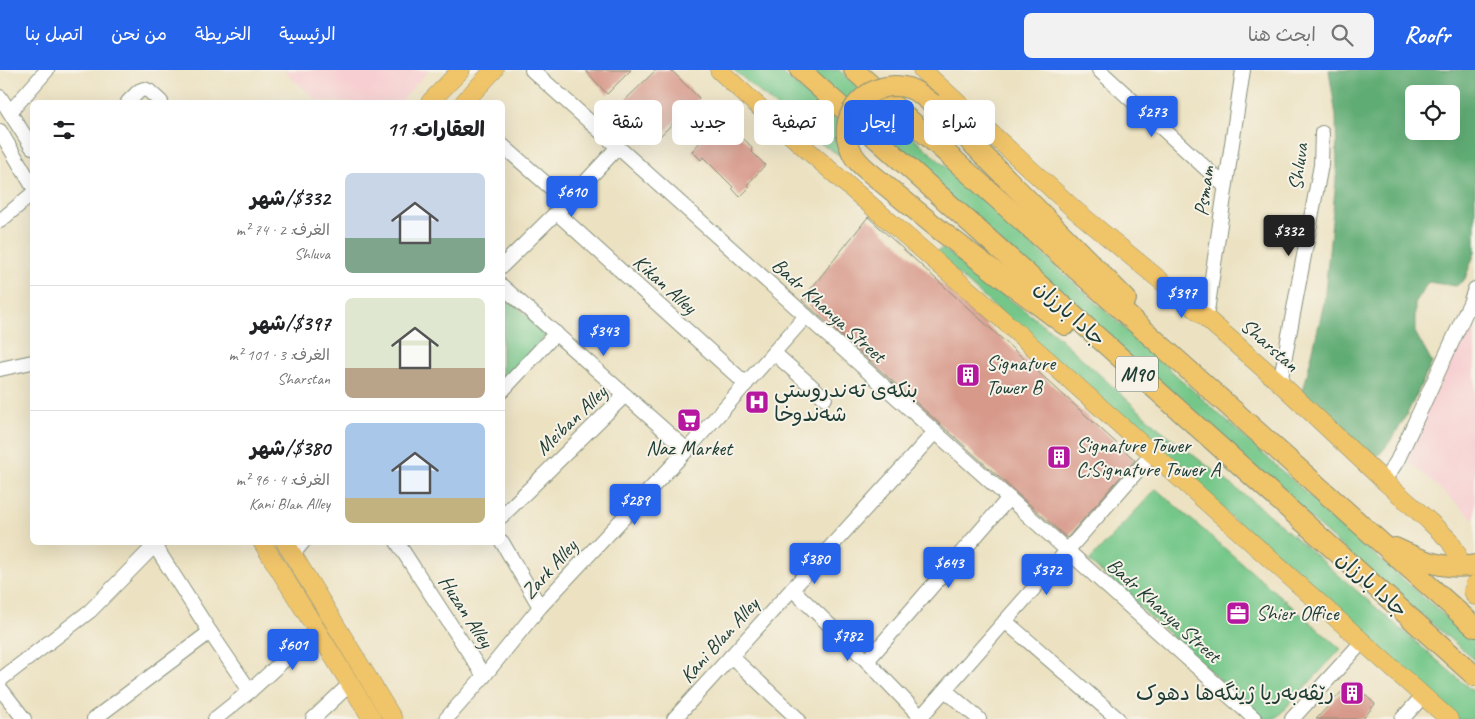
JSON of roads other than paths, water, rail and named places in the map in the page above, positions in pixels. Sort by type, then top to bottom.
[{"type":"highway","name":"جادا بارزان","points":[[800,70],[1475,676]]},
{"type":"highway","name":"جادا بارزان","points":[[854,70],[1475,627]]},
{"type":"highway","points":[[1195,426],[1049,312],[941,232],[859,163],[850,150],[846,134],[849,117],[856,104],[867,94],[880,88],[897,86],[911,89],[933,104],[1095,267],[1219,396]]},
{"type":"highway","points":[[1379,540],[1424,560],[1466,566]]},
{"type":"main road","points":[[432,100],[460,70]]},
{"type":"main road","points":[[466,100],[494,70]]},
{"type":"main road","points":[[719,70],[755,104],[1153,453],[1449,719]]},
{"type":"main road","name":"Sharstan","points":[[922,70],[1075,210],[1280,382],[1449,540],[1466,566]]},
{"type":"main road","points":[[264,545],[372,719]]},
{"type":"main road","points":[[293,547],[393,719]]},
{"type":"main road","points":[[1475,584],[1473,591],[1475,596]]},
{"type":"street","points":[[10,112],[47,70]]},
{"type":"street","name":"Badr Khanya Street","points":[[532,70],[1252,718]]},
{"type":"street","points":[[1100,70],[1225,186]]},
{"type":"street","name":"Psmam","points":[[1206,318],[1240,72]]},
{"type":"street","points":[[130,100],[139,91],[144,89],[159,100]]},
{"type":"street","points":[[0,97],[30,144]]},
{"type":"street","points":[[0,131],[30,183]]},
{"type":"street","name":"Shluva","points":[[1280,382],[1321,165],[1322,133]]},
{"type":"street","points":[[505,258],[557,213],[618,147]]},
{"type":"street","points":[[505,148],[568,202]]},
{"type":"street","points":[[0,221],[30,196]]},
{"type":"street","name":"Kikan Alley","points":[[557,213],[746,384]]},
{"type":"street","points":[[505,289],[687,450]]},
{"type":"street","points":[[1384,481],[1397,460],[1472,306],[1475,289]]},
{"type":"street","name":"Zark Alley","points":[[446,719],[540,607],[687,450],[806,316]]},
{"type":"street","points":[[505,388],[556,333]]},
{"type":"street","points":[[774,353],[825,398]]},
{"type":"street","points":[[0,369],[30,362]]},
{"type":"street","name":"Meiban Alley","points":[[505,513],[625,395]]},
{"type":"street","name":"Kani Blan Alley","points":[[674,719],[935,432]]},
{"type":"street","points":[[792,589],[867,661],[920,718],[1153,453]]},
{"type":"street","points":[[867,661],[1009,498]]},
{"type":"street","points":[[0,680],[90,612],[155,545]]},
{"type":"street","points":[[157,545],[210,632],[250,691]]},
{"type":"street","name":"Huzan Alley","points":[[400,545],[484,676]]},
{"type":"street","points":[[504,545],[540,607]]},
{"type":"street","points":[[1005,622],[1118,719]]},
{"type":"street","points":[[215,719],[250,691],[317,630]]},
{"type":"street","points":[[94,719],[210,632]]},
{"type":"street","points":[[1292,719],[1363,641]]},
{"type":"street","points":[[731,656],[798,719]]},
{"type":"street","points":[[313,719],[350,684]]},
{"type":"street","points":[[0,688],[24,719]]},
{"type":"street","points":[[945,690],[979,719]]},
{"type":"street","points":[[1402,719],[1423,696]]},
{"type":"place","name":"Signature Tower B","points":[[968,375]]},
{"type":"place","name":"بنکەی تەندروستی شەندوخا","points":[[757,402]]},
{"type":"place","name":"Naz Market","points":[[689,420]]},
{"type":"place","name":"Signature Tower C;Signature Tower A","points":[[1059,457]]},
{"type":"place","name":"Shier Office","points":[[1238,613]]},
{"type":"place","name":"رێڤه‌به‌ریا ژینگەها دهوک","points":[[1352,693]]}]
